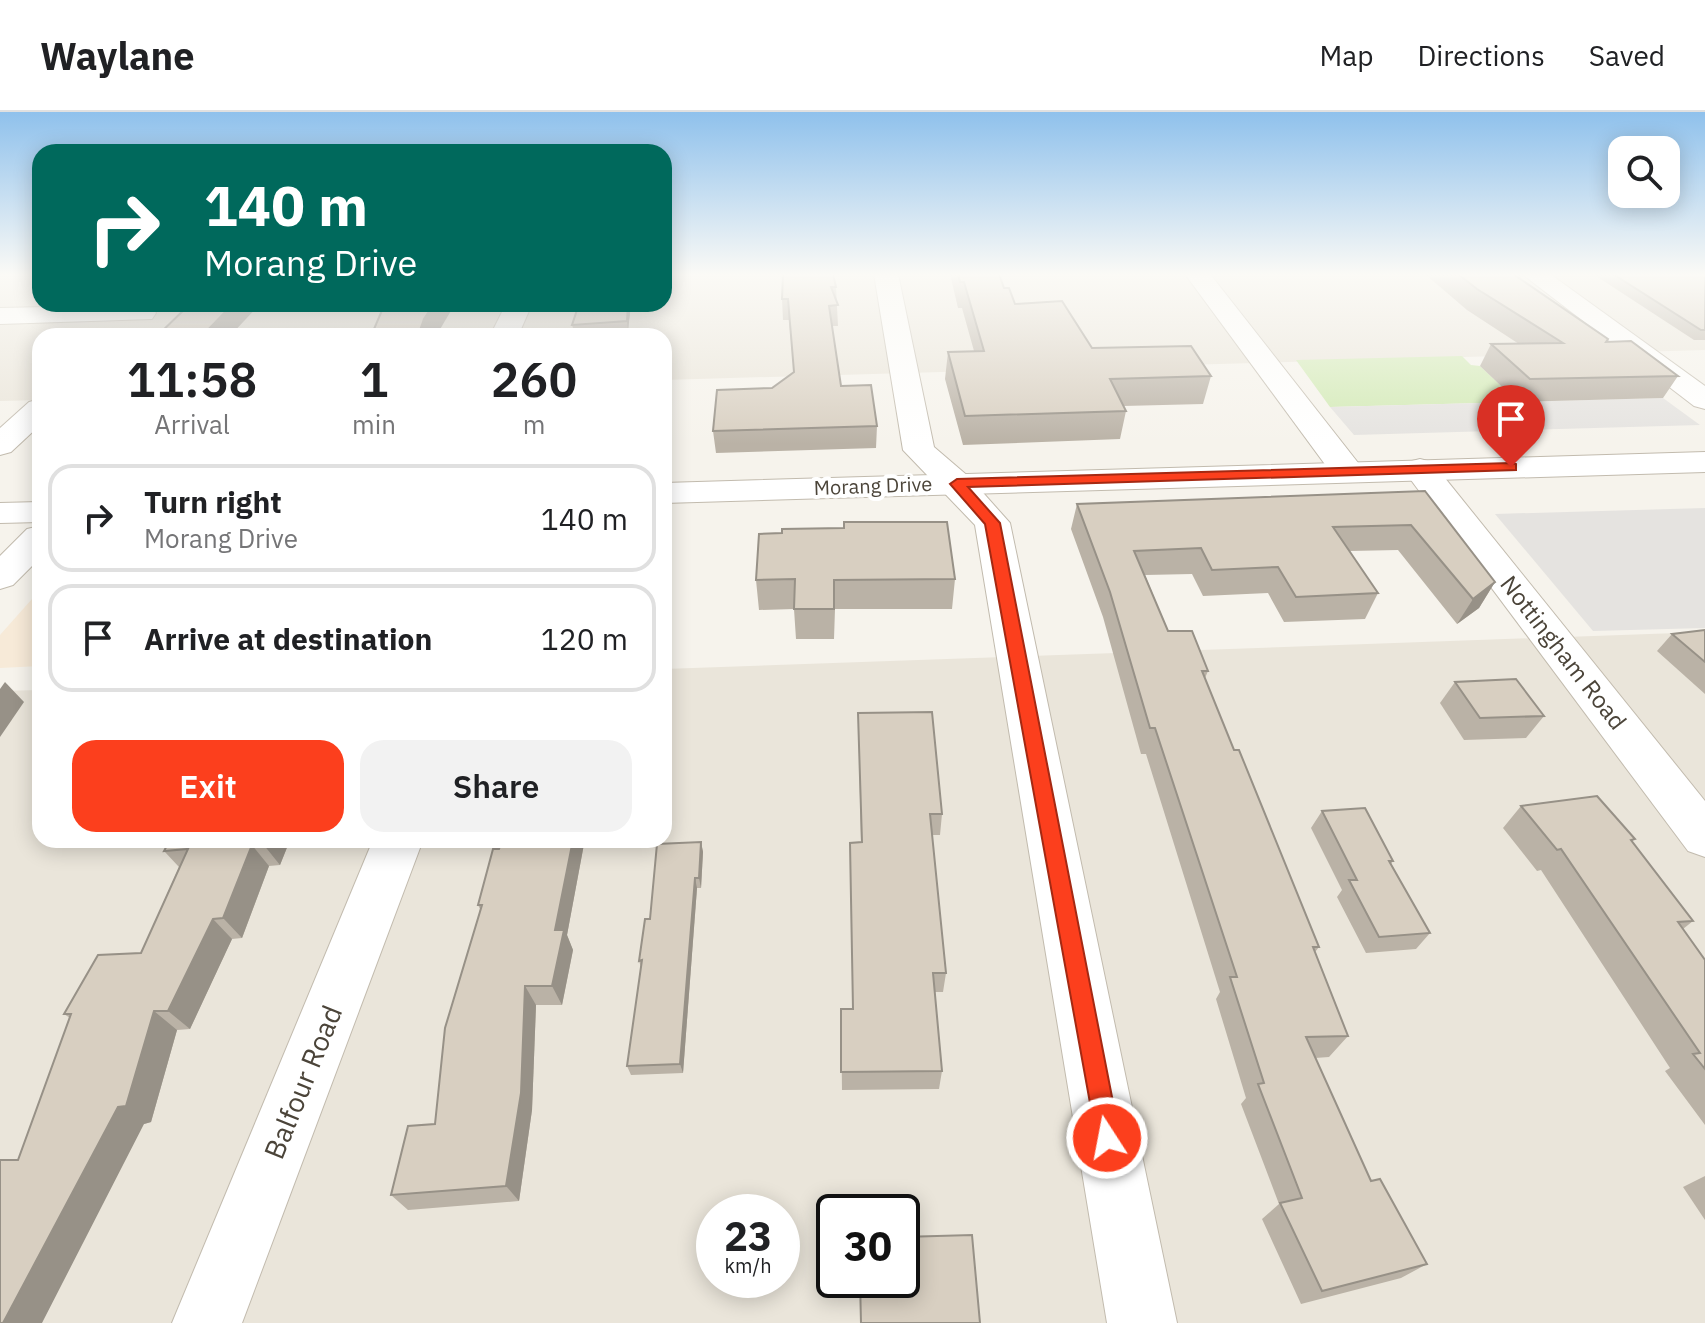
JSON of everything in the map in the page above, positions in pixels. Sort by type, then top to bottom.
[{"type":"street","points":[[897,331],[919,450],[957,484],[992,523],[1142,1323]]},
{"type":"street","points":[[1240,331],[1347,471]]},
{"type":"street","points":[[1611,331],[1705,400]]},
{"type":"street","points":[[0,445],[32,415]]},
{"type":"street","name":"Morang Drive","points":[[672,493],[1705,462]]},
{"type":"street","name":"Nottingham Road","points":[[1420,469],[1705,837]]},
{"type":"street","points":[[0,513],[32,512]]},
{"type":"street","points":[[0,577],[32,545]]},
{"type":"street","name":"Balfour Road","points":[[207,1323],[395,848]]},
{"type":"shaded area","points":[[0,331],[32,331],[32,400],[0,401]]},
{"type":"shaded area","points":[[672,331],[1705,331],[1705,350],[672,380]]},
{"type":"shaded area","points":[[1663,398],[1700,425],[1354,435],[1330,407]]},
{"type":"shaded area","points":[[1705,508],[1705,628],[1593,631],[1495,514]]},
{"type":"shaded area","points":[[32,599],[32,666],[0,668],[0,635]]},
{"type":"shaded area","points":[[1705,632],[1705,1323],[0,1323],[0,691],[32,690],[32,848],[672,848],[672,669]]},
{"type":"green space","points":[[1462,356],[1471,365],[1480,366],[1518,402],[1330,407],[1296,360]]},
{"type":"building","points":[[791,331],[833,331],[841,386],[871,385],[877,426],[713,431],[717,390],[772,388],[794,372]]},
{"type":"building","points":[[978,331],[1081,331],[1092,348],[1191,346],[1211,376],[1110,379],[1126,411],[965,416],[948,352],[984,351]]},
{"type":"building","points":[[1543,331],[1596,331],[1608,339],[1606,342],[1631,341],[1678,376],[1530,379],[1491,344],[1563,343]]},
{"type":"building","points":[[1425,491],[1495,582],[1473,599],[1411,525],[1333,527],[1378,593],[1296,597],[1278,567],[1212,570],[1201,548],[1134,551],[1168,631],[1192,631],[1208,671],[1202,671],[1234,750],[1239,750],[1319,947],[1313,947],[1348,1036],[1306,1037],[1371,1181],[1380,1179],[1427,1264],[1322,1291],[1280,1203],[1302,1198],[1258,1084],[1264,1083],[1230,977],[1237,977],[1155,728],[1150,728],[1110,592],[1077,504]]},
{"type":"building","points":[[844,522],[947,522],[955,579],[834,580],[834,609],[794,609],[795,579],[756,580],[759,534],[782,533],[782,529],[844,528]]},
{"type":"building","points":[[1705,630],[1705,662],[1672,634]]},
{"type":"building","points":[[1516,679],[1544,716],[1480,718],[1455,682]]},
{"type":"building","points":[[932,712],[942,814],[930,814],[946,973],[933,973],[942,1071],[841,1072],[841,1009],[853,1009],[850,843],[862,842],[858,713]]},
{"type":"building","points":[[1597,796],[1635,839],[1631,840],[1693,921],[1678,922],[1705,960],[1705,1069],[1693,1054],[1700,1053],[1561,849],[1557,850],[1521,806]]},
{"type":"building","points":[[1365,808],[1393,861],[1389,861],[1430,933],[1379,937],[1349,880],[1357,880],[1322,811]]},
{"type":"building","points":[[701,842],[699,878],[695,878],[680,1064],[627,1066],[645,919],[650,919],[657,848],[672,848],[672,843]]},
{"type":"building","points":[[166,848],[251,848],[223,918],[213,919],[168,1011],[154,1011],[126,1106],[118,1107],[3,1323],[0,1323],[0,1160],[18,1160],[71,1014],[64,1014],[98,955],[141,953],[188,849],[164,851]]},
{"type":"building","points":[[571,848],[555,930],[564,930],[552,986],[525,986],[521,1093],[506,1186],[391,1195],[408,1126],[435,1124],[445,1028],[482,905],[478,905],[493,849]]},
{"type":"building","points":[[972,1235],[980,1323],[861,1323],[860,1298],[920,1298],[920,1236]]},
{"type":"route","points":[[1107,1138],[992,523],[957,484],[1511,467]]}]
